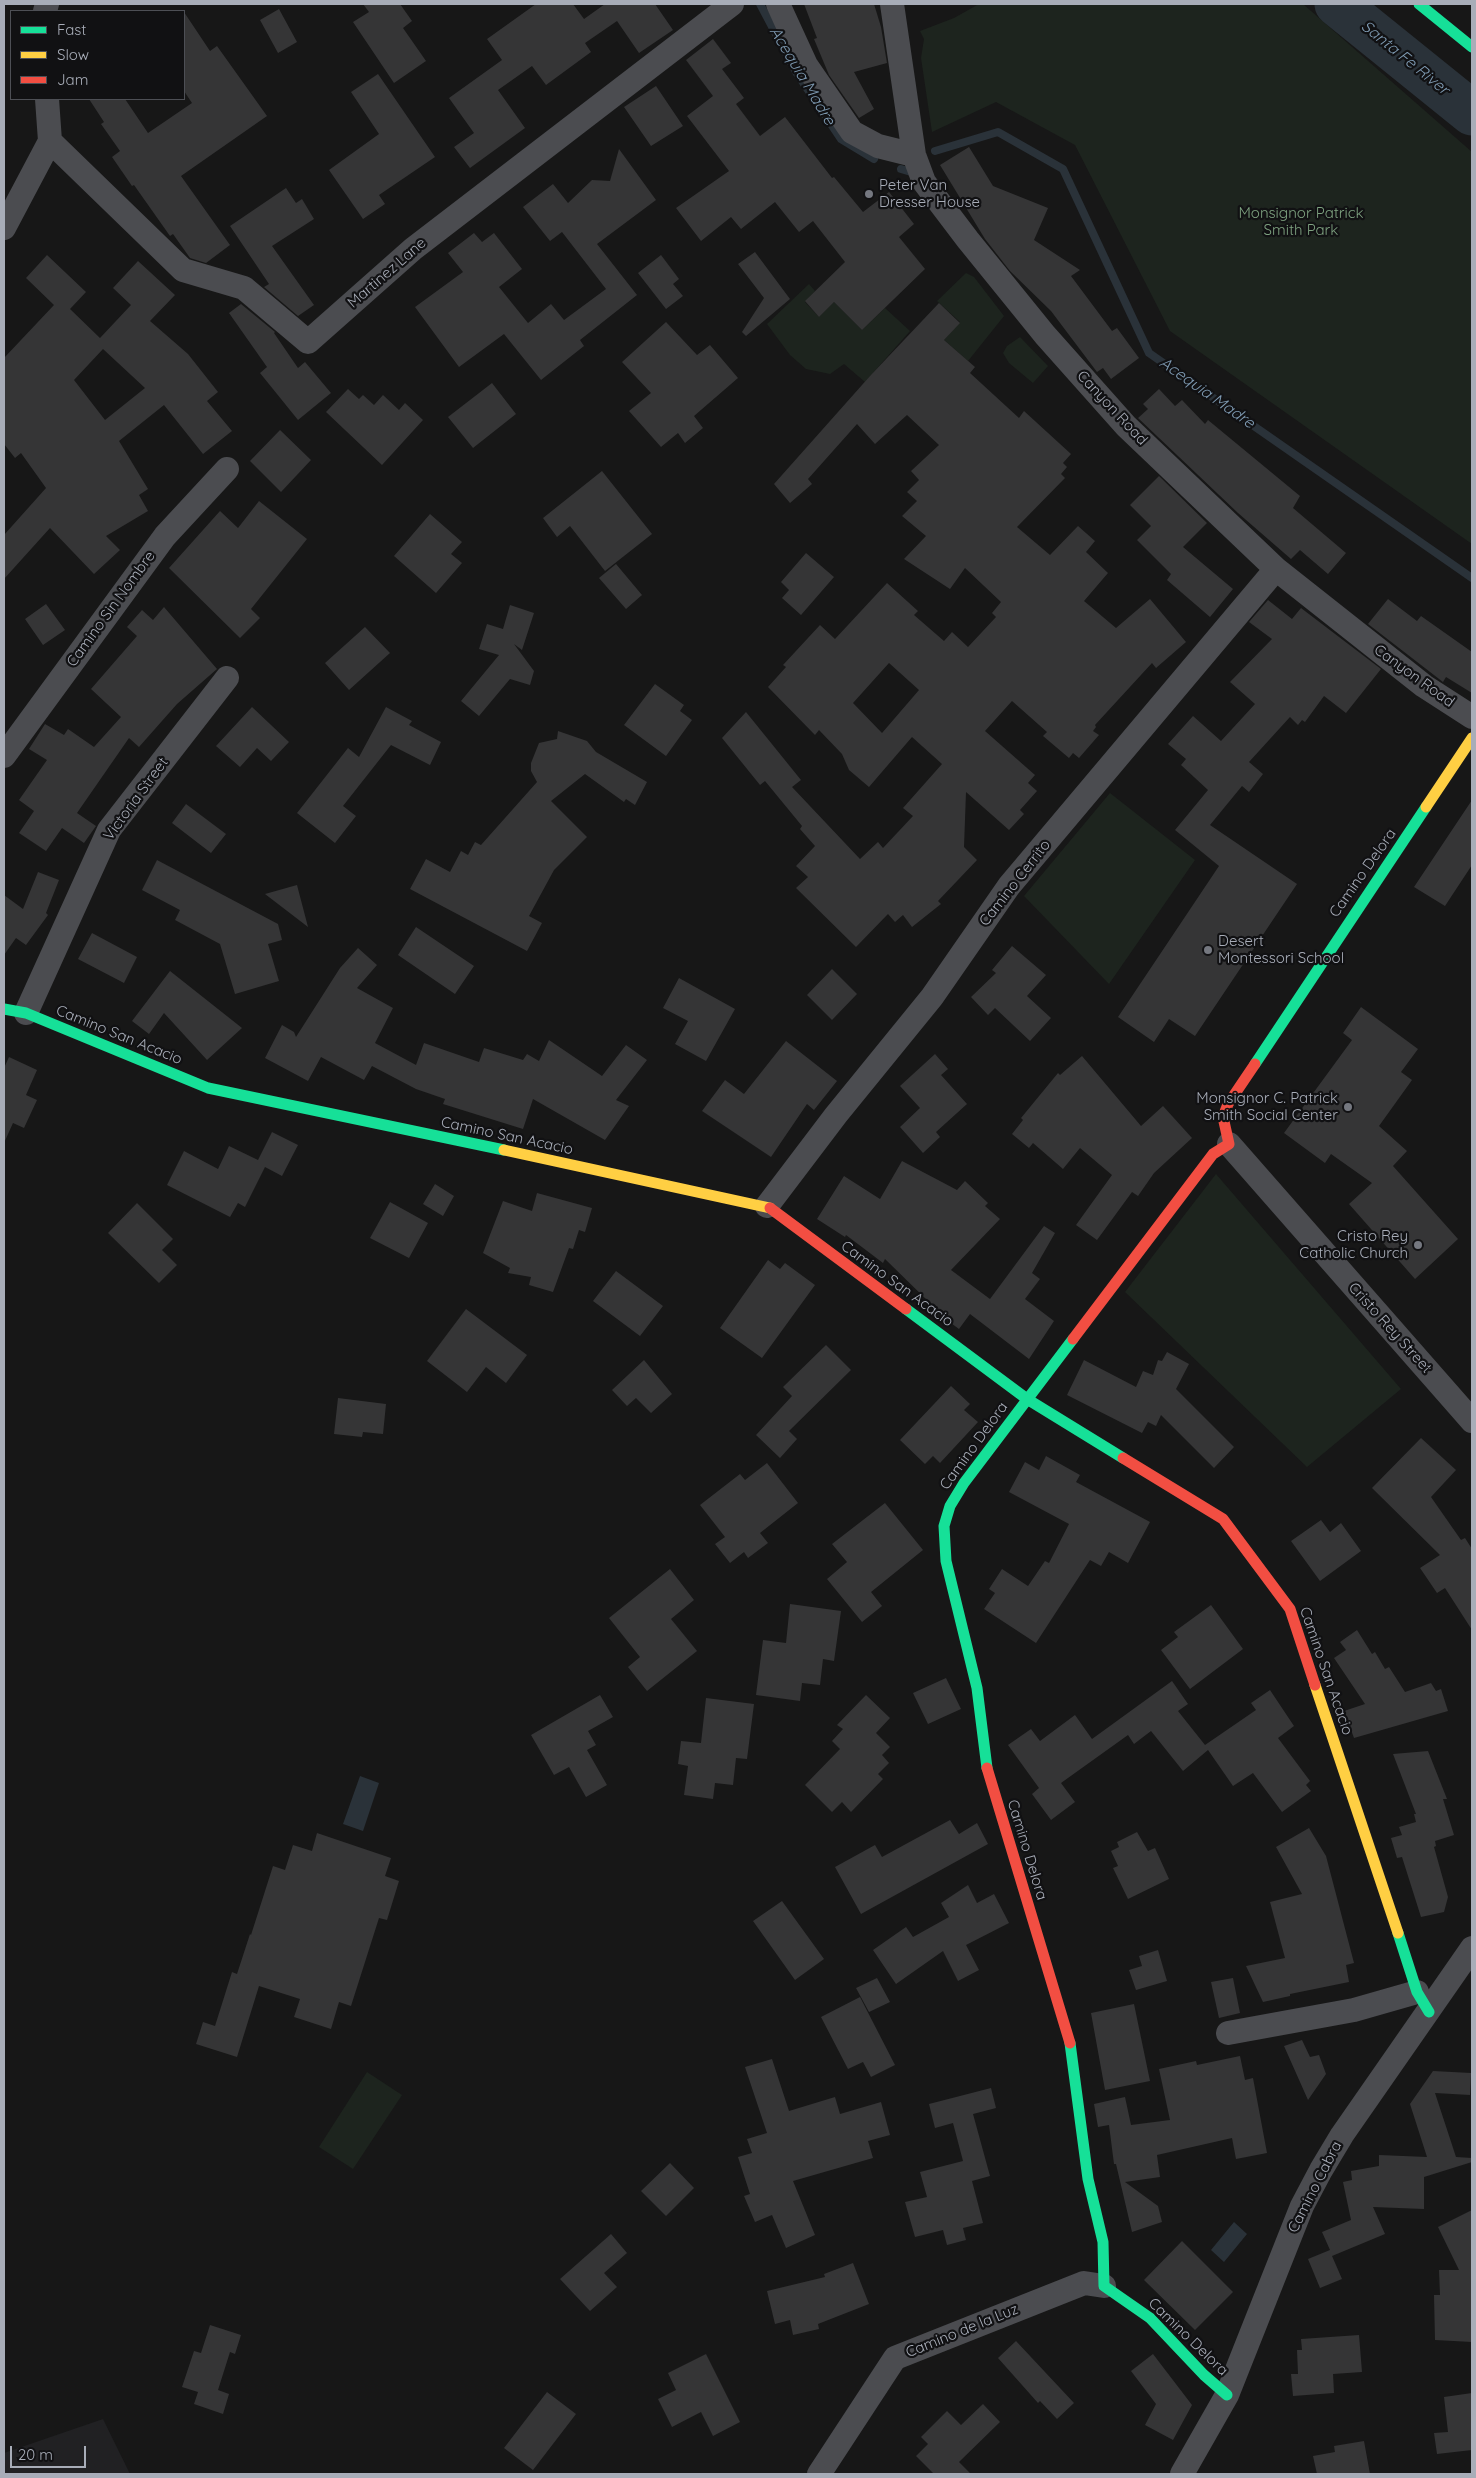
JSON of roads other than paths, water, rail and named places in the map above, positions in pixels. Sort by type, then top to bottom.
[{"type":"street","name":"Martinez Lane","points":[[50,141],[183,270],[244,288],[308,342],[413,249],[732,4]]},
{"type":"street","points":[[778,4],[806,65],[852,132],[878,146],[914,155]]},
{"type":"street","name":"Canyon Road","points":[[892,4],[914,155],[924,182],[968,240],[1060,352],[1126,426],[1276,570],[1424,686],[1472,717]]},
{"type":"street","points":[[1419,4],[1472,47]]},
{"type":"street","points":[[4,228],[50,141],[47,100]]},
{"type":"street","name":"Camino Sin Nombre","points":[[4,756],[165,536],[227,469]]},
{"type":"street","name":"Camino Cerrito","points":[[767,1206],[836,1116],[932,997],[1009,886],[1276,570]]},
{"type":"street","name":"Victoria Street","points":[[15,1011],[109,830],[228,678]]},
{"type":"street","name":"Camino Delora","points":[[1227,2395],[1204,2375],[1150,2318],[1104,2286],[1103,2242],[1088,2179],[1071,2047],[1009,1846],[986,1761],[977,1688],[946,1561],[944,1526],[950,1506],[964,1483],[1213,1154],[1229,1144],[1222,1117],[1228,1104],[1344,926],[1472,738]]},
{"type":"street","name":"Camino San Acacio","points":[[15,1011],[208,1088],[767,1206],[1027,1399],[1223,1519],[1290,1609],[1417,1992],[1428,2012]]},
{"type":"street","name":"Cristo Rey Street","points":[[1229,1144],[1472,1421]]},
{"type":"street","name":"Camino Cabra","points":[[1182,2474],[1227,2395],[1302,2206],[1342,2135],[1472,1948]]},
{"type":"street","points":[[1228,2033],[1354,2010],[1417,1992]]},
{"type":"street","name":"Camino de la Luz","points":[[819,2474],[895,2358],[1084,2282],[1104,2286]]},
{"type":"waterway","name":"Acequia Madre","points":[[760,4],[796,72],[841,139],[874,159]]},
{"type":"waterway","name":"Santa Fe River","points":[[1337,4],[1472,113]]},
{"type":"waterway","name":"Acequia Madre","points":[[935,151],[998,132],[1063,169],[1149,353],[1472,578]]},
{"type":"waterway","name":"Acequia Madre","points":[[901,169],[911,172]]},
{"type":"place","name":"Peter Van Dresser House","points":[[869,194]]},
{"type":"place","name":"Desert Montessori School","points":[[1208,950]]},
{"type":"place","name":"Monsignor C. Patrick Smith Social Center","points":[[1348,1107]]},
{"type":"place","name":"Cristo Rey Catholic Church","points":[[1418,1245]]},
{"type":"park label","name":"Monsignor Patrick Smith Park","points":[[1301,222]]}]
